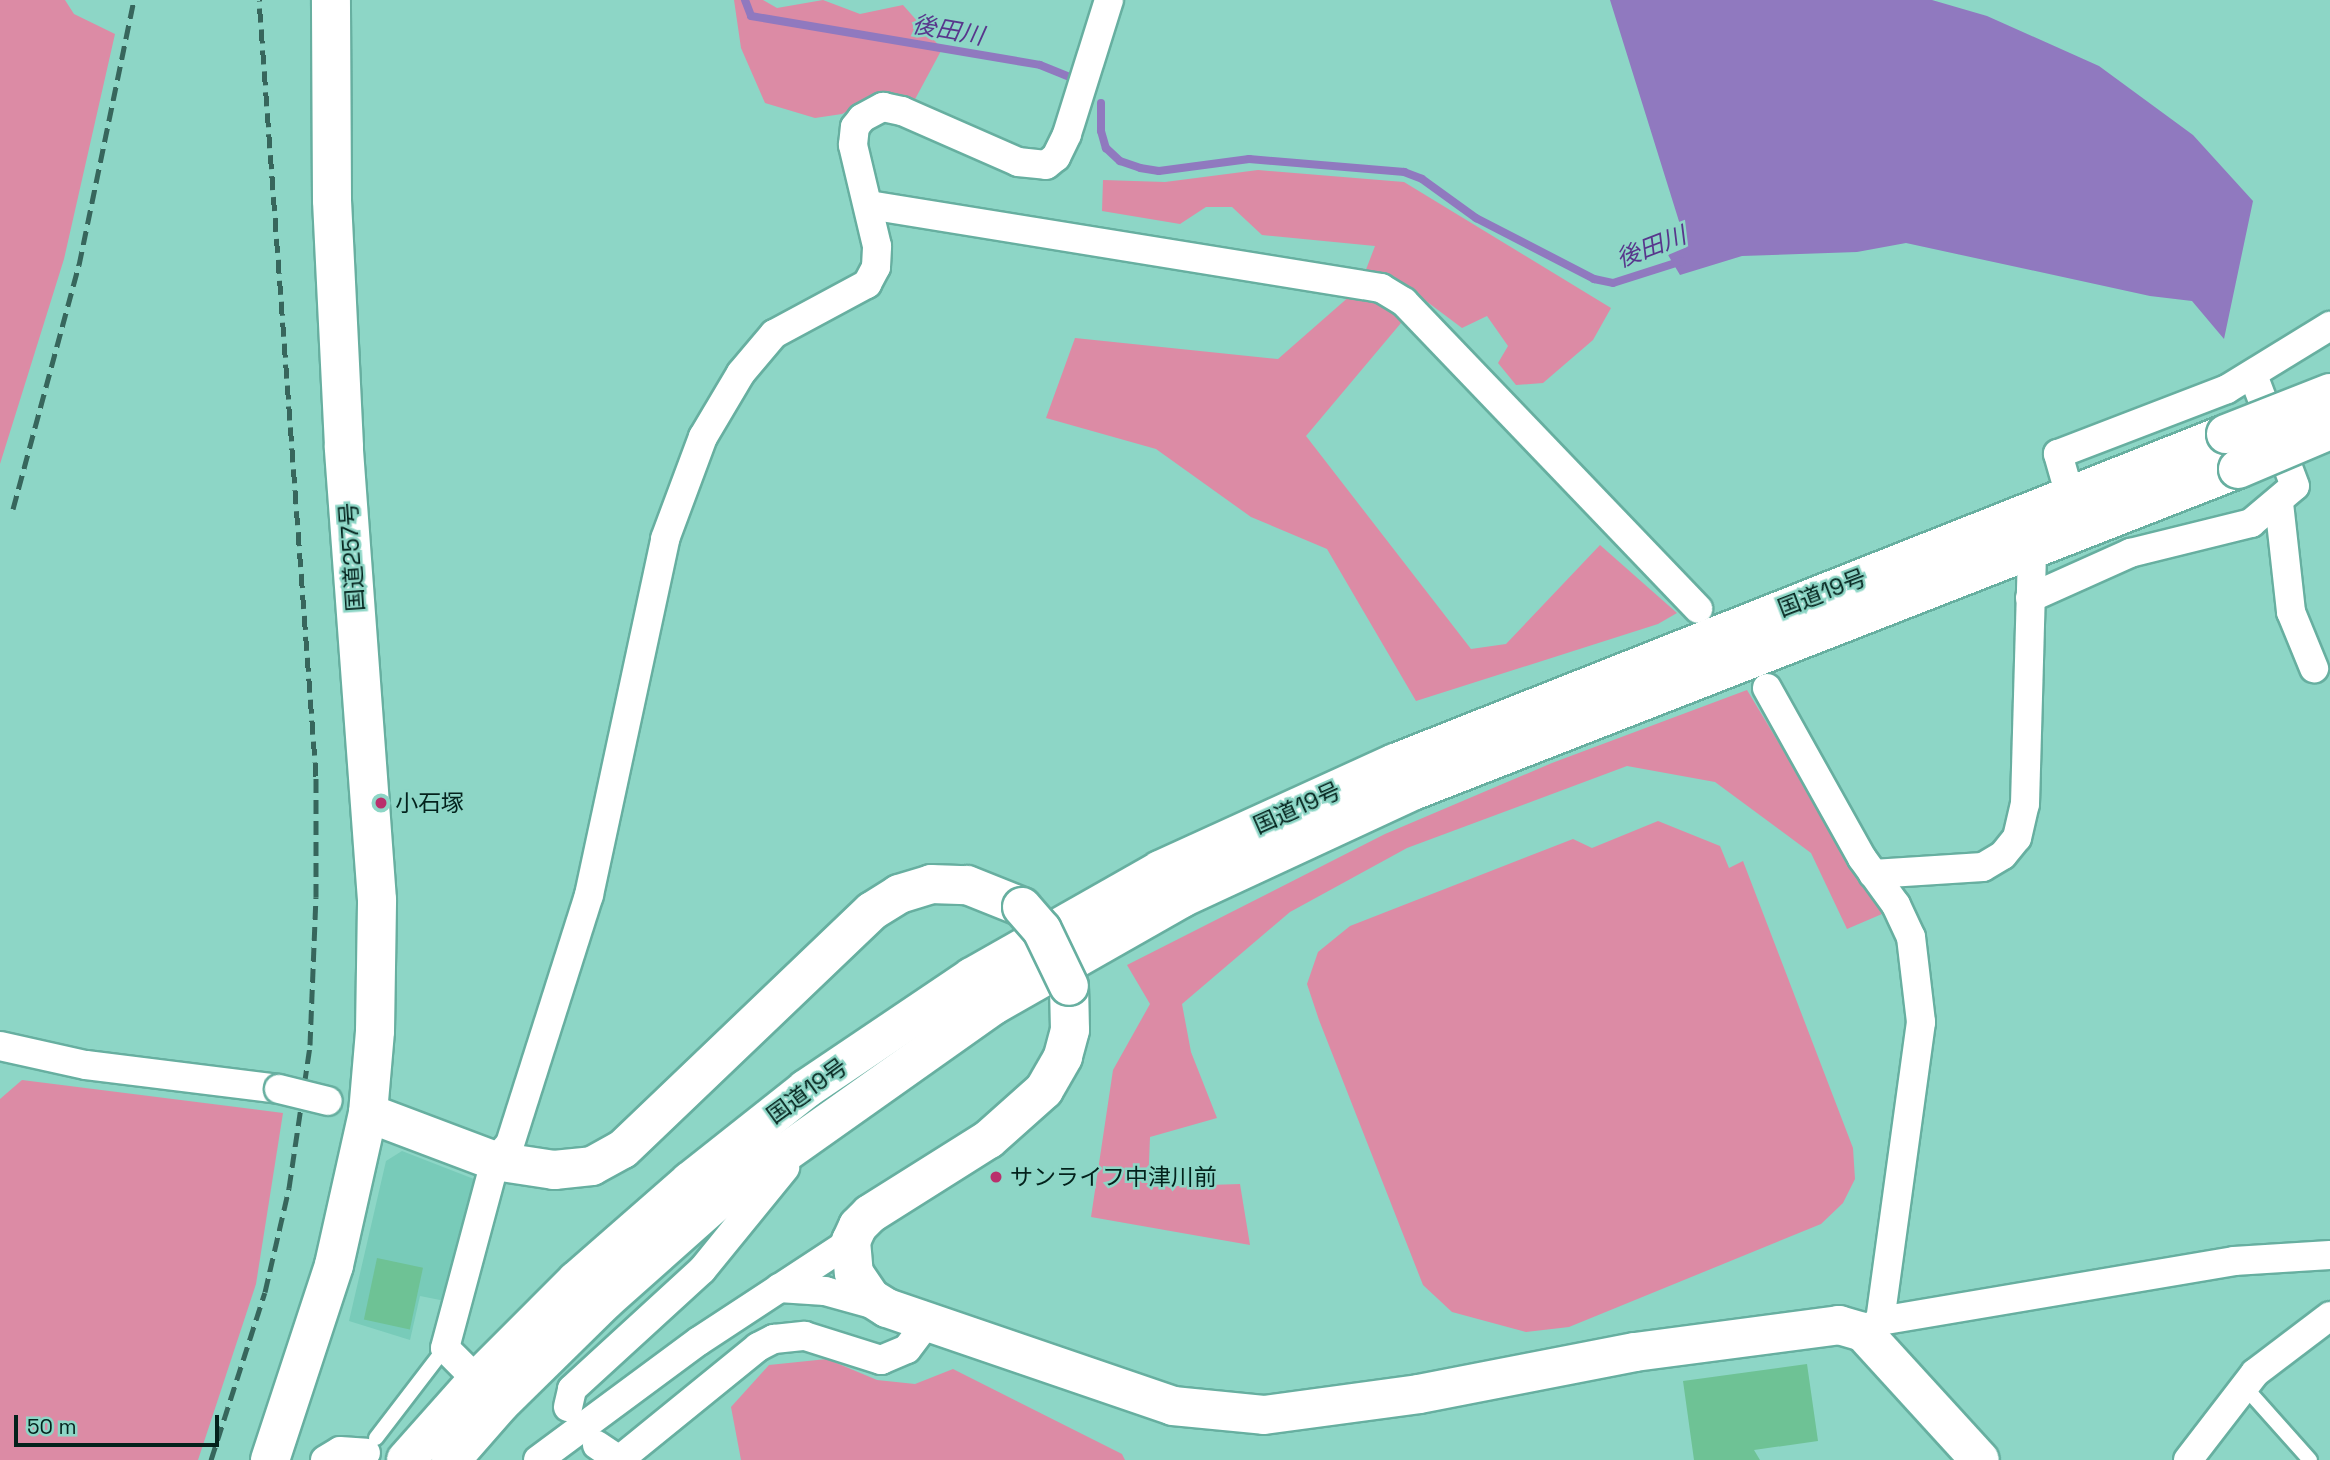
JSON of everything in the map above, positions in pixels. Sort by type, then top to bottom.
[{"type":"main road","name":"国道257号","points":[[270,1460],[317,1328],[368,1113],[377,900],[342,405],[332,200],[331,0]]},
{"type":"main road","name":"国道19号","points":[[451,1460],[500,1404],[606,1300],[717,1201],[832,1117],[994,1005],[1182,898],[1415,790],[2032,548],[2232,452],[2330,393]]},
{"type":"main road","name":"国道19号","points":[[383,1450],[477,1380],[577,1280],[690,1181],[806,1089],[972,977],[1160,870],[1395,763],[2070,496],[2232,452],[2330,430]]},
{"type":"main road","points":[[368,1113],[495,1161],[554,1170],[592,1166],[623,1150],[847,933],[899,894],[931,884],[967,885],[1022,907],[1042,930],[1069,986],[1070,1030],[1063,1057],[1044,1090],[989,1139],[870,1214],[851,1241],[851,1259],[861,1287],[887,1308],[1173,1406],[1264,1415],[1419,1394],[1635,1352],[1839,1325],[1872,1326],[1980,1460]]},
{"type":"street","points":[[477,1380],[445,1348],[495,1161],[510,1144],[589,895],[665,538],[703,437],[741,373],[774,334],[867,284],[876,267],[877,246],[870,205],[853,145],[855,127],[872,110],[883,107],[938,123],[1018,162],[1046,165],[1056,157],[1093,61],[1110,0]]},
{"type":"street","points":[[870,205],[1381,288],[1404,302],[1698,609]]},
{"type":"street","points":[[2070,496],[2058,454],[2253,375],[2330,326]]},
{"type":"street","points":[[2031,598],[2130,553],[2251,523],[2279,503],[2295,486],[2253,375]]},
{"type":"street","points":[[2279,503],[2291,612],[2314,668]]},
{"type":"street","points":[[1873,874],[1983,867],[2003,855],[2017,838],[2025,804],[2032,548]]},
{"type":"street","points":[[1767,688],[1911,937],[1921,1022],[1872,1326],[2234,1261],[2330,1255]]},
{"type":"street","points":[[0,1046],[86,1065],[279,1089],[368,1113]]},
{"type":"street","points":[[568,1407],[572,1389],[702,1270],[750,1206],[832,1117]]},
{"type":"street","points":[[538,1460],[779,1287],[851,1241]]},
{"type":"street","points":[[779,1287],[825,1291],[887,1308]]},
{"type":"street","points":[[2188,1460],[2255,1373],[2330,1316]]},
{"type":"street","points":[[614,1456],[758,1347],[774,1339],[805,1336],[881,1360],[907,1349],[928,1321]]},
{"type":"street","points":[[325,1460],[340,1451],[383,1450]]},
{"type":"lane","points":[[383,1450],[445,1348]]},
{"type":"lane","points":[[2244,1386],[2310,1460]]},
{"type":"shaded area","points":[[0,0],[65,0],[74,14],[115,34],[64,259],[0,464]]},
{"type":"shaded area","points":[[734,0],[763,0],[777,8],[823,0],[860,14],[903,5],[942,49],[913,103],[872,98],[842,114],[815,118],[765,103],[741,48]]},
{"type":"shaded area","points":[[1610,0],[1932,0],[1987,16],[2099,66],[2193,135],[2253,201],[2224,339],[2192,301],[2150,296],[1906,243],[1857,252],[1742,256],[1680,275],[1668,255],[1687,247]]},
{"type":"shaded area","points":[[1258,170],[1404,182],[1611,308],[1593,340],[1543,383],[1516,385],[1498,363],[1508,346],[1487,316],[1462,328],[1422,298],[1306,436],[1471,649],[1506,644],[1600,545],[1677,613],[1658,624],[1416,701],[1327,549],[1251,517],[1156,449],[1046,418],[1075,338],[1278,359],[1359,288],[1375,246],[1262,235],[1232,207],[1206,207],[1180,224],[1102,211],[1103,180],[1165,182]]},
{"type":"shaded area","points":[[1747,690],[1882,914],[1847,929],[1811,853],[1715,782],[1627,766],[1407,848],[1290,912],[1182,1004],[1191,1052],[1217,1118],[1150,1137],[1148,1187],[1240,1184],[1250,1245],[1091,1217],[1113,1070],[1150,1004],[1127,965],[1385,834],[1552,763]]},
{"type":"shaded area","points":[[1658,821],[1720,846],[1729,868],[1743,861],[1853,1148],[1855,1179],[1843,1203],[1821,1224],[1569,1327],[1526,1332],[1452,1312],[1423,1285],[1319,1020],[1307,984],[1318,952],[1350,926],[1573,839],[1592,848]]},
{"type":"shaded area","points":[[22,1080],[283,1113],[256,1284],[198,1460],[0,1460],[0,1099]]},
{"type":"shaded area","points":[[402,1151],[479,1181],[445,1301],[420,1296],[410,1340],[349,1321],[386,1161]]},
{"type":"shaded area","points":[[827,1359],[877,1380],[915,1384],[953,1369],[1122,1454],[1125,1460],[741,1460],[731,1407],[769,1365]]},
{"type":"building","points":[[377,1258],[423,1268],[410,1329],[364,1320]]},
{"type":"building","points":[[1807,1364],[1818,1441],[1754,1450],[1760,1460],[1694,1460],[1683,1381]]},
{"type":"waterway","name":"後田川","points":[[745,0],[751,16],[1040,65],[1070,77]]},
{"type":"waterway","name":"後田川","points":[[1101,103],[1101,131],[1106,148],[1120,161],[1140,168],[1159,171],[1249,159],[1404,172],[1422,179],[1476,218],[1594,279],[1613,283],[1682,261]]},
{"type":"railway","points":[[13,509],[79,265],[134,0]]},
{"type":"railway","points":[[211,1460],[265,1292],[289,1188],[310,1045],[316,897],[316,776],[259,0]]},
{"type":"place","name":"小石塚","points":[[381,803]]},
{"type":"place","name":"サンライフ中津川前","points":[[996,1177]]}]
